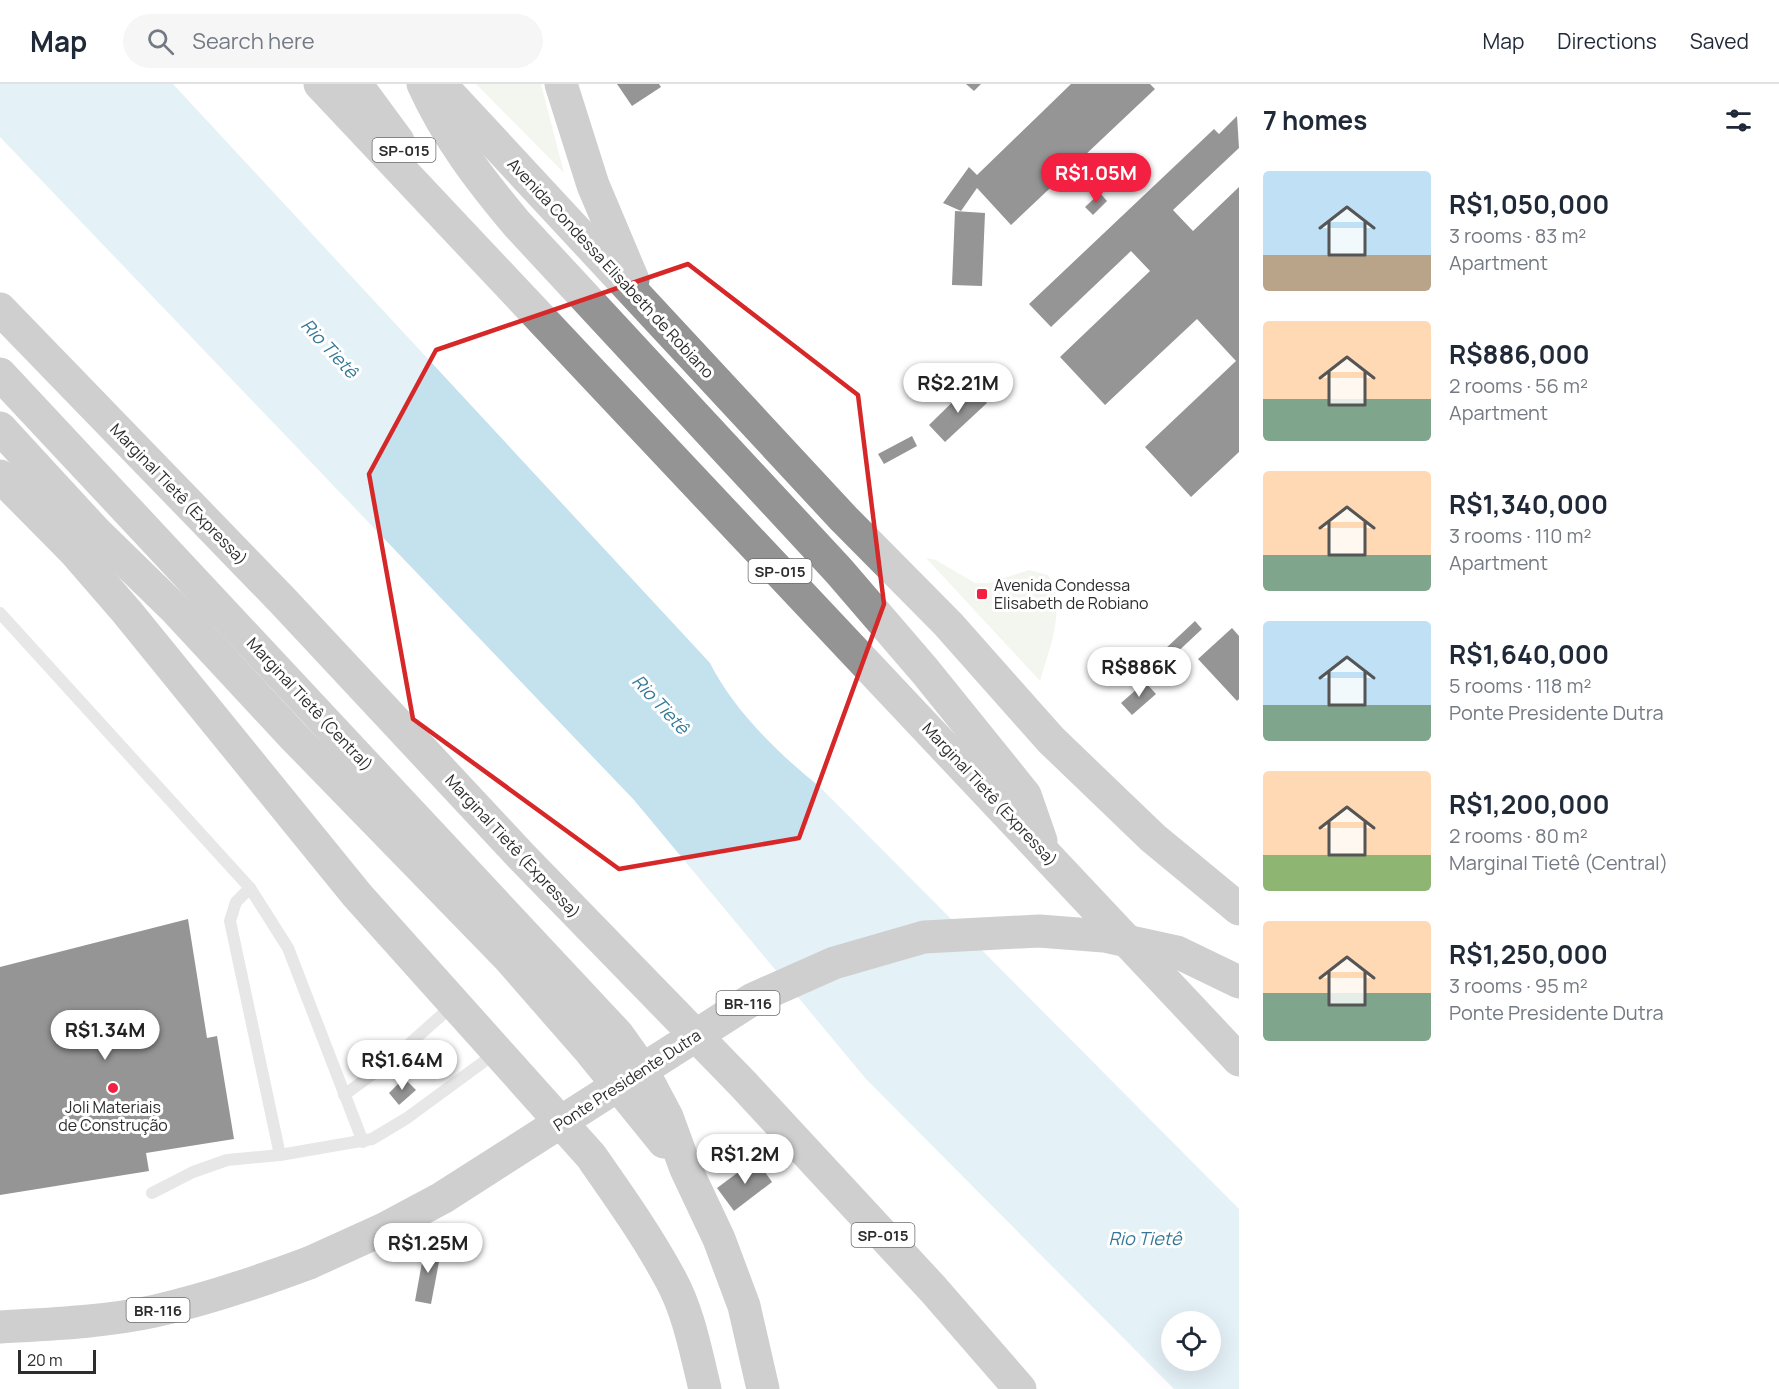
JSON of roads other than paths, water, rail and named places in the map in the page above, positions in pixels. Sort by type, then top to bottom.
[{"type":"highway","name":"Marginal Tietê (Expressa)","points":[[320,84],[1045,851],[1239,1060]]},
{"type":"highway","name":"SP-015","points":[[356,84],[388,126],[448,219]]},
{"type":"highway","points":[[423,84],[439,119],[475,175],[517,224],[839,571],[925,671],[1025,795],[1045,851]]},
{"type":"highway","name":"Avenida Condessa Elisabeth de Robiano","points":[[440,84],[844,519],[948,624],[1051,740],[1153,838],[1239,909]]},
{"type":"highway","points":[[561,84],[592,185],[643,303]]},
{"type":"highway","name":"Marginal Tietê (Expressa)","points":[[0,309],[282,600],[530,865],[743,1084],[933,1289],[1020,1389]]},
{"type":"highway","name":"Marginal Tietê (Central)","points":[[0,374],[618,1035],[640,1066],[667,1117],[686,1169]]},
{"type":"highway","name":"Marginal Tietê (Central)","points":[[0,428],[95,531],[176,610],[293,736],[508,957],[591,1052],[686,1169]]},
{"type":"highway","points":[[0,476],[75,552],[127,612],[357,895],[453,1005],[498,1051],[591,1156],[666,1271],[691,1332],[705,1389]]},
{"type":"highway","points":[[95,531],[256,740],[443,972],[452,993],[453,1005]]},
{"type":"highway","name":"Ponte Presidente Dutra","points":[[0,1327],[54,1324],[153,1311],[232,1291],[309,1263],[384,1229],[442,1198],[753,999],[834,963],[924,937],[1040,931],[1104,936],[1177,952],[1239,982]]},
{"type":"highway","points":[[686,1169],[719,1239],[744,1306],[763,1389]]},
{"type":"lane","points":[[0,613],[250,888],[288,948],[363,1142]]},
{"type":"lane","points":[[250,888],[236,902],[230,921],[280,1155]]},
{"type":"lane","points":[[344,1095],[388,1063],[453,1005]]},
{"type":"lane","points":[[152,1193],[193,1172],[227,1160],[280,1155],[363,1142],[407,1118],[498,1051]]},
{"type":"water","name":"Rio Tietê","points":[[0,84],[173,84],[710,663],[732,698],[759,731],[820,787],[1239,1209],[1239,1389],[1174,1389],[866,1079],[634,800],[0,137]]},
{"type":"place","name":"Avenida Condessa Elisabeth de Robiano","points":[[982,594]]},
{"type":"place","name":"Joli Materiais de Construção","points":[[113,1088]]}]
